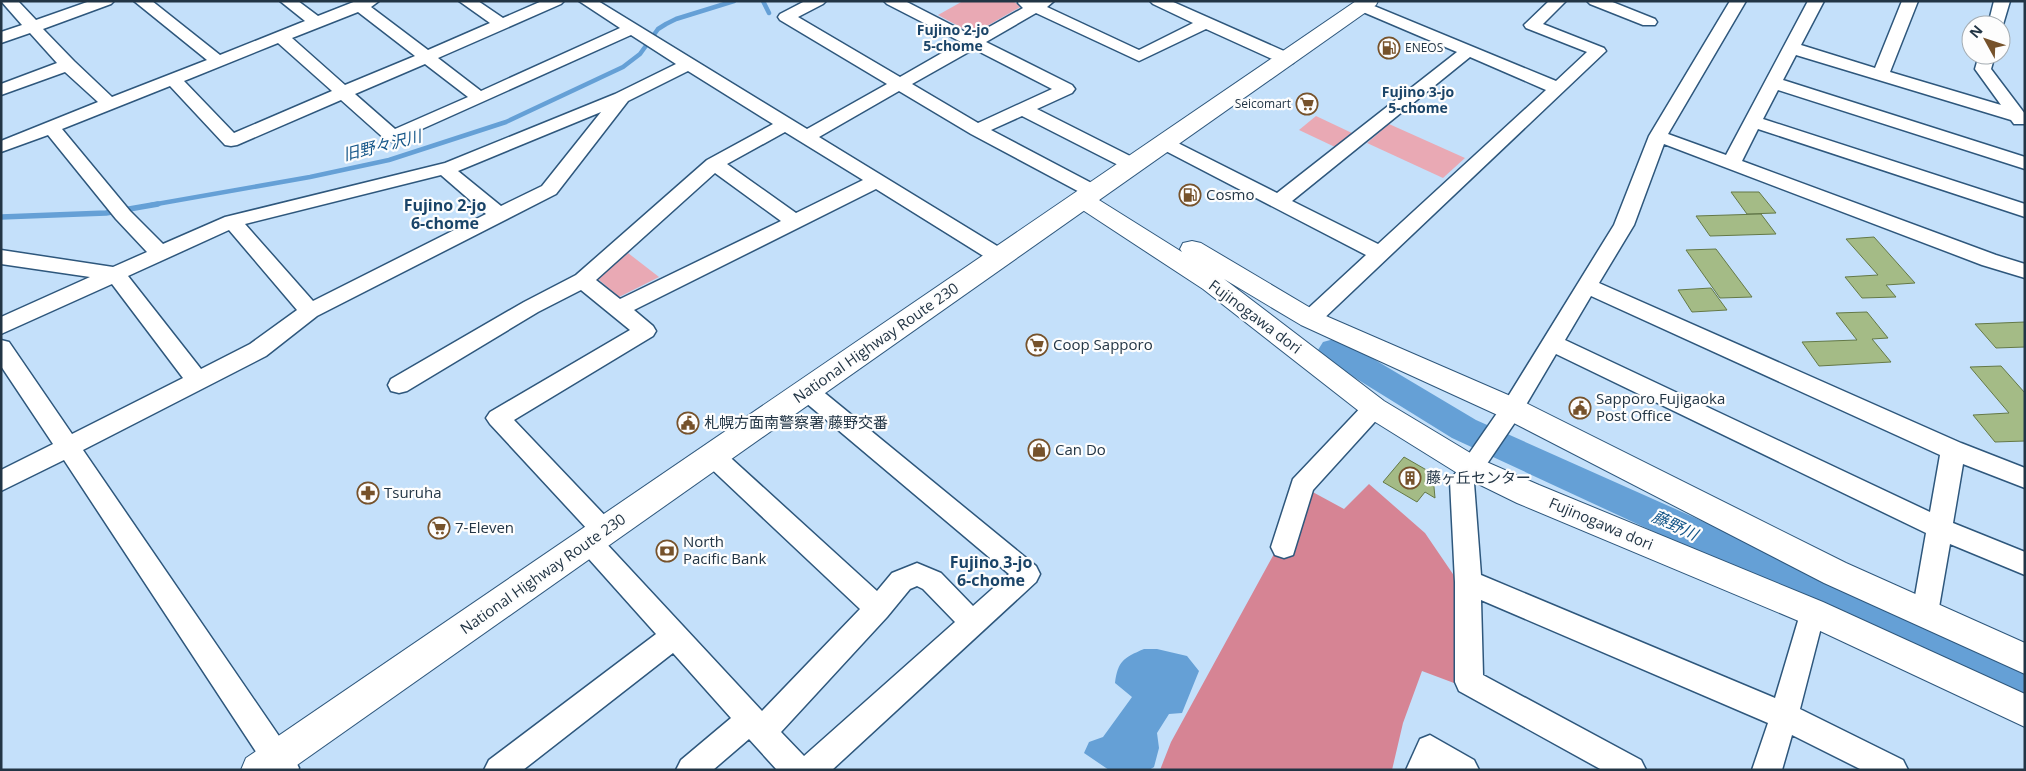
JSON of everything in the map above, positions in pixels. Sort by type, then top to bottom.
[{"type":"main road","name":"National Highway Route 230","points":[[274,765],[713,456],[1366,4]]},
{"type":"main road","name":"Fujinogawa dori","points":[[1088,196],[1310,319],[1835,573],[2025,659]]},
{"type":"main road","name":"Fujinogawa dori","points":[[1088,196],[1212,283],[1374,408],[1528,494],[1812,612],[2025,711]]},
{"type":"street","points":[[9,1],[68,65],[110,104]]},
{"type":"street","points":[[1,38],[106,1]]},
{"type":"street","points":[[142,1],[218,61]]},
{"type":"street","points":[[288,1],[317,23]]},
{"type":"street","points":[[467,1],[502,24]]},
{"type":"street","points":[[173,79],[231,141],[556,1]]},
{"type":"street","points":[[587,1],[1000,257]]},
{"type":"street","points":[[818,1],[786,17],[1088,196]]},
{"type":"street","points":[[892,1],[1066,89],[977,130]]},
{"type":"street","points":[[1158,1],[1287,59]]},
{"type":"street","points":[[1310,319],[1598,51],[1532,25],[1558,1]]},
{"type":"street","points":[[1595,1],[1649,22]]},
{"type":"street","points":[[1631,770],[1469,682],[1468,582],[1462,481],[1509,414],[1624,225],[1658,136],[1738,1]]},
{"type":"street","points":[[1731,164],[1816,1]]},
{"type":"street","points":[[1880,74],[1910,1]]},
{"type":"street","points":[[1998,15],[2002,1]]},
{"type":"street","points":[[1,146],[366,3],[427,57],[480,98]]},
{"type":"street","points":[[806,137],[973,42],[1035,3],[1139,56],[1206,23]]},
{"type":"street","points":[[1366,4],[1468,51],[1557,88]]},
{"type":"street","points":[[281,37],[393,137],[480,98],[643,35]]},
{"type":"street","points":[[1792,48],[1880,74],[2021,121]]},
{"type":"street","points":[[1278,202],[1468,51]]},
{"type":"street","points":[[1,326],[232,220],[444,168],[621,98],[688,64]]},
{"type":"street","points":[[1,90],[68,65]]},
{"type":"street","points":[[1984,65],[1983,69],[2021,121]]},
{"type":"street","points":[[1774,83],[2025,163]]},
{"type":"street","points":[[2003,96],[2025,99]]},
{"type":"street","points":[[1,482],[258,350],[310,311],[549,190],[621,98]]},
{"type":"street","points":[[1024,109],[1133,165]]},
{"type":"street","points":[[1754,122],[2025,211]]},
{"type":"street","points":[[399,385],[530,307],[569,289],[583,280],[714,164],[786,124]]},
{"type":"street","points":[[51,128],[116,207],[160,254]]},
{"type":"street","points":[[1658,136],[1988,260],[2025,271]]},
{"type":"street","points":[[1164,143],[1381,254]]},
{"type":"street","points":[[714,164],[794,221]]},
{"type":"street","points":[[444,168],[499,215]]},
{"type":"street","points":[[618,309],[877,181]]},
{"type":"street","points":[[232,220],[310,311]]},
{"type":"street","points":[[1,257],[115,274],[198,381]]},
{"type":"street","points":[[583,280],[645,331],[498,418],[597,537],[674,636],[797,770]]},
{"type":"street","points":[[1588,286],[1953,450],[2025,478]]},
{"type":"street","points":[[1552,343],[1939,528],[2025,564]]},
{"type":"street","points":[[1,348],[274,765]]},
{"type":"street","points":[[807,391],[1028,574],[810,770]]},
{"type":"street","points":[[1284,547],[1302,486],[1374,408]]},
{"type":"street","points":[[1925,613],[1953,450]]},
{"type":"street","points":[[713,456],[878,609]]},
{"type":"street","points":[[692,770],[756,725],[878,609],[901,581],[917,574],[932,581],[973,623]]},
{"type":"street","points":[[1468,582],[1784,716],[1892,770]]},
{"type":"street","points":[[1767,770],[1784,716],[1812,612]]},
{"type":"street","points":[[499,770],[674,636]]},
{"type":"street","points":[[1421,770],[1430,749],[1464,770]]},
{"type":"shaded area","points":[[963,1],[1012,1],[1022,6],[973,34],[938,15]]},
{"type":"shaded area","points":[[1316,116],[1352,133],[1335,147],[1299,130]]},
{"type":"shaded area","points":[[1389,124],[1465,158],[1443,178],[1367,143]]},
{"type":"shaded area","points":[[628,253],[659,277],[619,297],[598,279]]},
{"type":"shaded area","points":[[1369,484],[1425,533],[1457,580],[1458,601],[1454,683],[1422,671],[1403,723],[1392,770],[1160,770],[1171,742],[1309,490],[1344,509]]},
{"type":"water","points":[[1144,649],[1157,649],[1187,656],[1199,671],[1182,713],[1169,714],[1157,733],[1159,748],[1154,767],[1149,770],[1109,770],[1084,753],[1089,742],[1103,737],[1132,697],[1115,683],[1116,676],[1120,665],[1126,658]]},
{"type":"building","points":[[1731,192],[1759,192],[1776,213],[1747,214]]},
{"type":"building","points":[[1761,214],[1776,234],[1710,236],[1696,216]]},
{"type":"building","points":[[1874,237],[1915,283],[1886,285],[1896,297],[1862,298],[1845,277],[1878,275],[1846,239]]},
{"type":"building","points":[[1716,249],[1752,297],[1720,298],[1686,250]]},
{"type":"building","points":[[1711,288],[1727,310],[1692,312],[1678,290]]},
{"type":"building","points":[[1867,312],[1888,338],[1872,339],[1891,362],[1819,366],[1802,342],[1857,340],[1836,313]]},
{"type":"building","points":[[2025,322],[2025,347],[1996,348],[1975,324]]},
{"type":"building","points":[[2001,366],[2025,393],[2025,441],[1995,442],[1973,415],[2009,413],[1970,367]]},
{"type":"building","name":"藤ヶ丘センター","points":[[1404,457],[1430,472],[1433,476],[1435,498],[1425,492],[1417,502],[1383,482]]},
{"type":"waterway","name":"旧野々沢川","points":[[151,205],[310,177],[389,160],[506,122],[623,67],[640,54],[658,29],[666,24],[676,19],[734,1]]},
{"type":"waterway","name":"藤野川","points":[[763,1],[769,13]]},
{"type":"waterway","name":"旧野々沢川","points":[[1,217],[106,213],[158,204]]},
{"type":"waterway","name":"藤野川","points":[[1334,350],[1464,429],[2025,685]]},
{"type":"place","name":"ENEOS","points":[[1389,48]]},
{"type":"place","name":"Seicomart","points":[[1307,104]]},
{"type":"place","name":"Cosmo","points":[[1190,195]]},
{"type":"place","name":"Coop Sapporo","points":[[1037,345]]},
{"type":"place","name":"Sapporo Fujigaoka Post Office","points":[[1580,408]]},
{"type":"place","name":"札幌方面南警察署 藤野交番","points":[[688,423]]},
{"type":"place","name":"Can Do","points":[[1039,450]]},
{"type":"place","name":"藤ヶ丘センター","points":[[1410,478]]},
{"type":"place","name":"Tsuruha","points":[[368,493]]},
{"type":"place","name":"7-Eleven","points":[[439,528]]},
{"type":"place","name":"North Pacific Bank","points":[[667,551]]},
{"type":"district","name":"Fujino 2-jo 5-chome","points":[[953,38]]},
{"type":"district","name":"Fujino 3-jo 5-chome","points":[[1418,100]]},
{"type":"district","name":"Fujino 2-jo 6-chome","points":[[445,214]]},
{"type":"district","name":"Fujino 3-jo 6-chome","points":[[991,571]]}]
